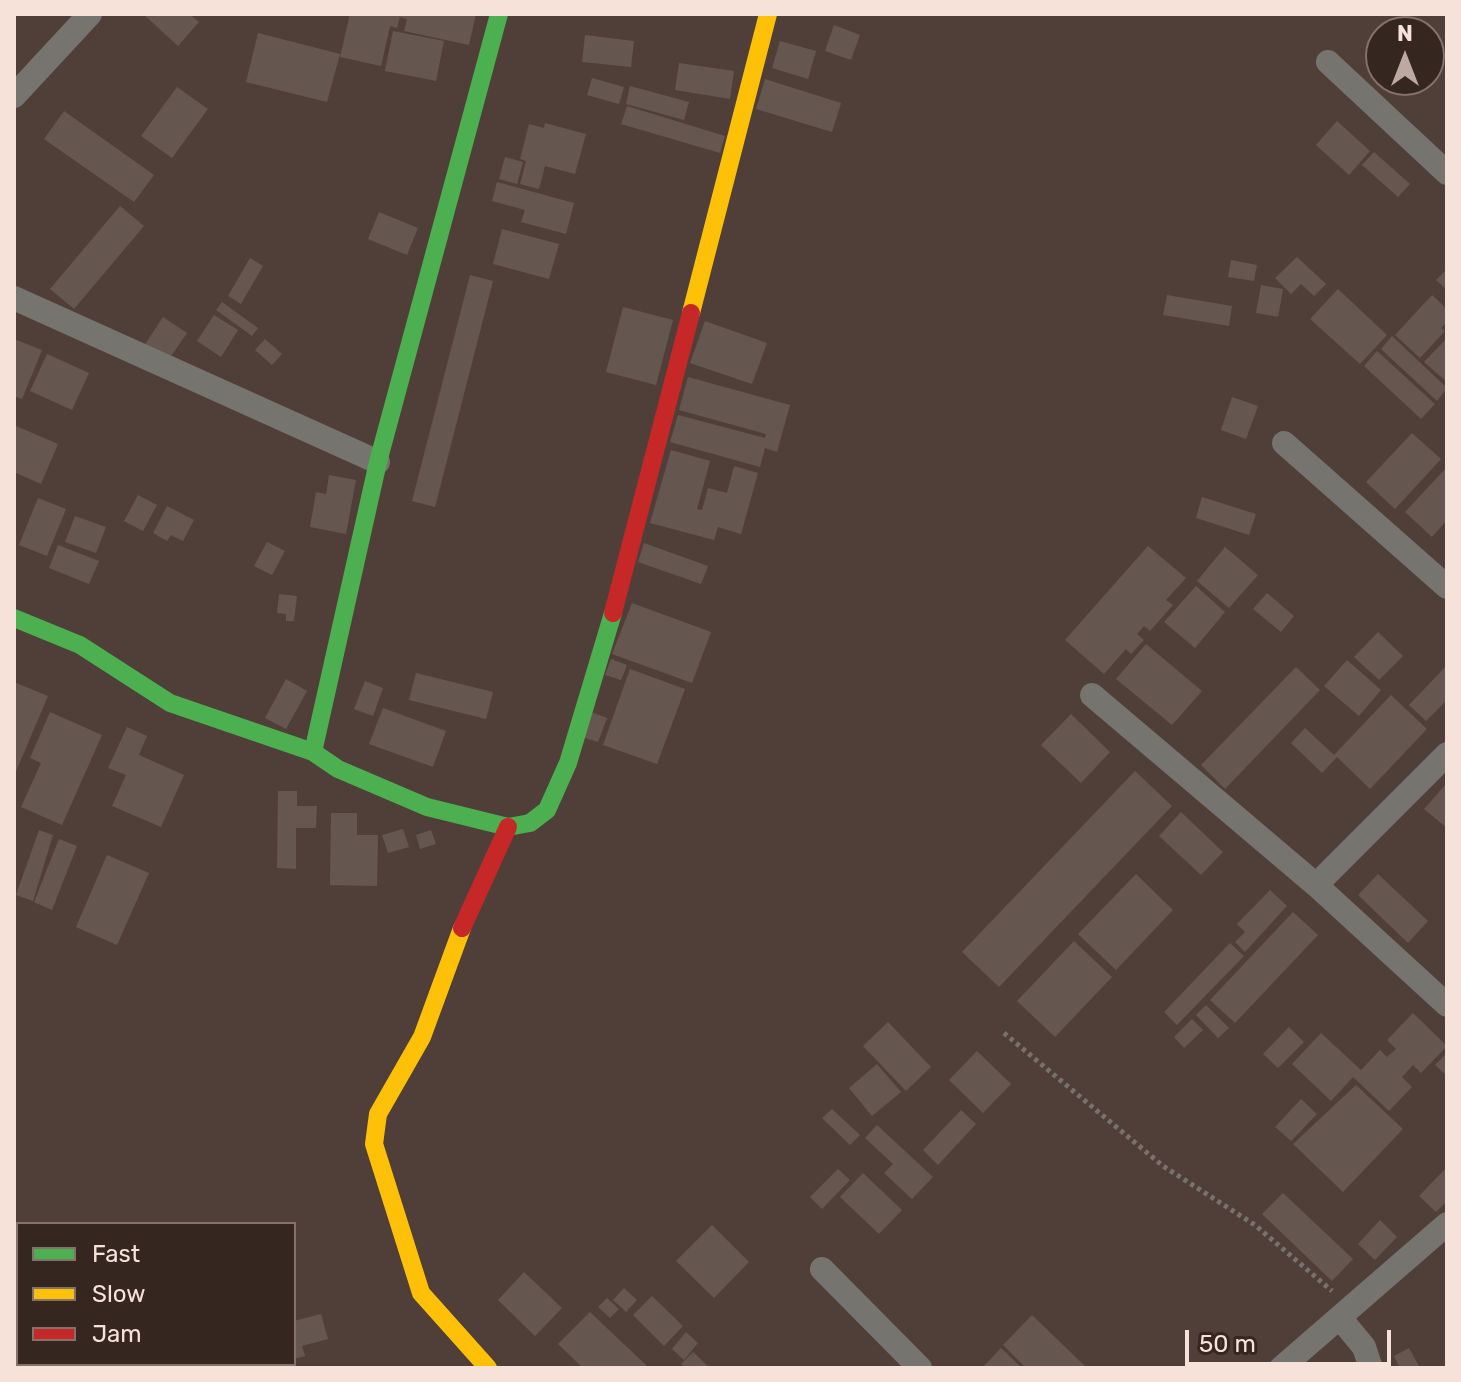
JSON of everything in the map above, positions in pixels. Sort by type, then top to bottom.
[{"type":"street","points":[[14,96],[90,14]]},
{"type":"street","points":[[313,752],[378,462],[499,14]]},
{"type":"street","points":[[14,618],[80,645],[170,703],[313,752],[338,769],[427,807],[508,827],[530,823],[547,810],[568,763],[619,593],[768,14]]},
{"type":"street","points":[[1328,62],[1447,173]]},
{"type":"street","points":[[14,298],[378,462]]},
{"type":"street","points":[[1284,443],[1447,587]]},
{"type":"street","points":[[1092,695],[1316,885],[1447,1005]]},
{"type":"street","points":[[1316,885],[1447,754]]},
{"type":"street","points":[[488,1368],[421,1293],[374,1144],[378,1114],[422,1037],[449,957],[508,827]]},
{"type":"street","points":[[1281,1368],[1305,1360],[1345,1314],[1447,1224]]},
{"type":"street","points":[[822,1269],[920,1368]]},
{"type":"street","points":[[1345,1314],[1364,1347],[1371,1368]]},
{"type":"path","points":[[1004,1033],[1163,1166],[1255,1225],[1324,1282],[1345,1314]]},
{"type":"building","points":[[143,14],[189,14],[199,22],[178,46]]},
{"type":"building","points":[[350,14],[476,14],[469,45],[404,31],[407,19],[400,17],[397,28],[390,26],[381,66],[340,57]]},
{"type":"building","points":[[834,25],[860,35],[851,60],[825,51]]},
{"type":"building","points":[[393,31],[444,41],[436,81],[385,71]]},
{"type":"building","points":[[258,33],[340,54],[327,102],[246,82]]},
{"type":"building","points":[[585,35],[634,41],[631,67],[582,62]]},
{"type":"building","points":[[780,41],[816,51],[808,79],[772,68]]},
{"type":"building","points":[[679,63],[734,71],[730,99],[675,90]]},
{"type":"building","points":[[592,78],[624,87],[619,104],[587,95]]},
{"type":"building","points":[[765,79],[841,103],[832,132],[756,109]]},
{"type":"building","points":[[630,86],[689,102],[684,120],[626,104]]},
{"type":"building","points":[[177,87],[208,109],[172,158],[141,136]]},
{"type":"building","points":[[627,106],[725,136],[720,153],[621,124]]},
{"type":"building","points":[[64,111],[154,175],[134,202],[44,139]]},
{"type":"building","points":[[1337,121],[1370,151],[1349,175],[1316,145]]},
{"type":"building","points":[[545,123],[586,134],[575,174],[545,166],[539,189],[520,184],[526,161],[520,159],[529,124],[544,128]]},
{"type":"building","points":[[1374,152],[1410,184],[1398,197],[1362,165]]},
{"type":"building","points":[[505,157],[523,162],[517,184],[499,179]]},
{"type":"building","points":[[497,182],[574,203],[566,234],[521,222],[525,210],[492,201]]},
{"type":"building","points":[[120,206],[144,226],[74,309],[50,289]]},
{"type":"building","points":[[379,212],[418,228],[407,255],[368,239]]},
{"type":"building","points":[[502,229],[559,244],[549,279],[493,264]]},
{"type":"building","points":[[1297,257],[1326,284],[1314,296],[1301,284],[1291,294],[1275,278]]},
{"type":"building","points":[[250,258],[263,266],[241,304],[228,296]]},
{"type":"building","points":[[1231,260],[1257,265],[1254,281],[1228,277]]},
{"type":"building","points":[[1447,269],[1447,290],[1436,280]]},
{"type":"building","points":[[470,275],[493,281],[435,507],[412,501]]},
{"type":"building","points":[[1261,285],[1283,289],[1278,317],[1256,313]]},
{"type":"building","points":[[1338,289],[1387,335],[1360,364],[1310,319]]},
{"type":"building","points":[[1167,295],[1232,306],[1229,326],[1163,315]]},
{"type":"building","points":[[1432,295],[1447,309],[1447,322],[1441,328],[1445,331],[1420,358],[1395,335]]},
{"type":"building","points":[[222,302],[258,328],[252,336],[216,310]]},
{"type":"building","points":[[623,307],[673,320],[656,385],[606,372]]},
{"type":"building","points":[[214,315],[238,330],[221,357],[197,341]]},
{"type":"building","points":[[163,317],[187,333],[167,362],[144,346]]},
{"type":"building","points":[[705,321],[767,343],[752,384],[690,363]]},
{"type":"building","points":[[1392,336],[1447,388],[1437,401],[1381,349]]},
{"type":"building","points":[[1447,338],[1447,382],[1424,362]]},
{"type":"building","points":[[14,339],[42,350],[22,399],[14,396]]},
{"type":"building","points":[[265,339],[282,354],[272,365],[255,350]]},
{"type":"building","points":[[1377,351],[1435,404],[1421,419],[1364,366]]},
{"type":"building","points":[[47,354],[89,373],[72,410],[30,391]]},
{"type":"building","points":[[688,377],[790,405],[777,452],[765,448],[760,467],[670,442],[678,415],[765,438],[766,434],[679,410]]},
{"type":"building","points":[[1232,397],[1258,406],[1246,439],[1221,430]]},
{"type":"building","points":[[14,425],[58,444],[41,484],[14,472]]},
{"type":"building","points":[[1412,433],[1441,459],[1395,509],[1366,482]]},
{"type":"building","points":[[671,450],[710,461],[697,509],[702,510],[708,488],[727,493],[734,466],[758,473],[741,534],[718,527],[714,540],[650,523]]},
{"type":"building","points":[[1447,467],[1447,520],[1432,537],[1405,512]]},
{"type":"building","points":[[329,475],[356,480],[346,534],[310,527],[316,492],[326,494]]},
{"type":"building","points":[[138,495],[157,505],[143,531],[124,521]]},
{"type":"building","points":[[1202,497],[1256,514],[1249,535],[1196,518]]},
{"type":"building","points":[[38,498],[66,509],[47,556],[19,545]]},
{"type":"building","points":[[167,506],[194,520],[183,541],[171,535],[167,541],[153,533]]},
{"type":"building","points":[[75,516],[106,527],[96,553],[65,542]]},
{"type":"building","points":[[267,542],[285,551],[272,575],[254,566]]},
{"type":"building","points":[[644,543],[708,566],[701,584],[638,562]]},
{"type":"building","points":[[58,545],[99,561],[89,584],[49,568]]},
{"type":"building","points":[[1148,546],[1186,578],[1166,600],[1173,605],[1150,631],[1144,626],[1137,634],[1144,640],[1131,654],[1126,649],[1104,674],[1065,640]]},
{"type":"building","points":[[1225,547],[1258,575],[1229,608],[1197,581]]},
{"type":"building","points":[[1196,586],[1225,612],[1195,648],[1164,622]]},
{"type":"building","points":[[1267,593],[1294,616],[1281,632],[1253,609]]},
{"type":"building","points":[[279,594],[297,596],[294,621],[286,621],[286,614],[277,613]]},
{"type":"building","points":[[632,603],[711,632],[692,683],[612,654]]},
{"type":"building","points":[[1378,632],[1403,656],[1379,680],[1354,657]]},
{"type":"building","points":[[1146,644],[1202,691],[1172,725],[1116,679]]},
{"type":"building","points":[[611,659],[627,665],[621,680],[605,675]]},
{"type":"building","points":[[1347,660],[1381,690],[1359,716],[1324,686]]},
{"type":"building","points":[[1447,665],[1447,700],[1426,721],[1409,705]]},
{"type":"building","points":[[1296,667],[1320,690],[1225,789],[1201,765]]},
{"type":"building","points":[[630,669],[685,689],[657,764],[603,745]]},
{"type":"building","points":[[416,673],[493,692],[486,719],[409,700]]},
{"type":"building","points":[[286,679],[307,691],[286,729],[265,718]]},
{"type":"building","points":[[365,681],[383,688],[373,716],[354,709]]},
{"type":"building","points":[[14,682],[48,696],[14,776]]},
{"type":"building","points":[[1391,695],[1427,729],[1370,789],[1337,757],[1322,773],[1291,743],[1305,728],[1334,755]]},
{"type":"building","points":[[383,708],[446,731],[433,767],[369,744]]},
{"type":"building","points":[[50,712],[102,735],[62,825],[21,807],[41,763],[30,758]]},
{"type":"building","points":[[591,712],[607,718],[598,742],[582,737]]},
{"type":"building","points":[[1071,714],[1110,752],[1081,783],[1041,745]]},
{"type":"building","points":[[127,727],[147,736],[139,755],[184,775],[161,827],[112,806],[126,775],[108,768]]},
{"type":"building","points":[[1135,771],[1172,806],[999,987],[962,952]]},
{"type":"building","points":[[1447,783],[1447,828],[1424,809]]},
{"type":"building","points":[[278,791],[297,791],[297,806],[317,806],[316,828],[296,828],[296,869],[277,868]]},
{"type":"building","points":[[1181,812],[1223,852],[1201,875],[1159,836]]},
{"type":"building","points":[[331,813],[357,813],[357,835],[378,835],[377,886],[330,885]]},
{"type":"building","points":[[403,829],[409,847],[388,853],[382,835]]},
{"type":"building","points":[[39,830],[53,835],[33,901],[16,895]]},
{"type":"building","points":[[431,830],[436,844],[420,849],[416,835]]},
{"type":"building","points":[[59,839],[77,846],[52,910],[34,902]]},
{"type":"building","points":[[107,855],[149,873],[117,945],[76,927]]},
{"type":"building","points":[[1136,874],[1173,910],[1116,970],[1078,934]]},
{"type":"building","points":[[1378,874],[1428,921],[1408,943],[1358,895]]},
{"type":"building","points":[[1270,890],[1287,906],[1245,952],[1235,942],[1245,932],[1237,924]]},
{"type":"building","points":[[1293,912],[1318,935],[1235,1023],[1210,1000]]},
{"type":"building","points":[[1074,941],[1112,977],[1055,1037],[1017,1001]]},
{"type":"building","points":[[1230,943],[1244,956],[1177,1025],[1164,1012]]},
{"type":"building","points":[[1206,1005],[1229,1028],[1218,1038],[1196,1015]]},
{"type":"building","points":[[1413,1013],[1447,1046],[1421,1073],[1413,1065],[1402,1077],[1412,1087],[1389,1111],[1353,1077],[1331,1101],[1292,1064],[1321,1033],[1361,1070],[1380,1050],[1387,1057],[1396,1049],[1387,1040]]},
{"type":"building","points":[[1192,1019],[1203,1030],[1184,1048],[1174,1037]]},
{"type":"building","points":[[888,1022],[931,1067],[906,1091],[863,1046]]},
{"type":"building","points":[[1289,1027],[1304,1042],[1278,1068],[1263,1054]]},
{"type":"building","points":[[977,1051],[1011,1084],[983,1113],[949,1080]]},
{"type":"building","points":[[1447,1053],[1447,1076],[1435,1065]]},
{"type":"building","points":[[877,1064],[901,1092],[872,1116],[849,1088]]},
{"type":"building","points":[[1356,1085],[1403,1129],[1343,1192],[1293,1144]]},
{"type":"building","points":[[1301,1099],[1317,1114],[1291,1141],[1275,1127]]},
{"type":"building","points":[[832,1109],[860,1135],[850,1145],[822,1118]]},
{"type":"building","points":[[961,1110],[976,1124],[938,1165],[923,1150]]},
{"type":"building","points":[[877,1125],[933,1177],[912,1199],[884,1173],[893,1164],[865,1138]]},
{"type":"building","points":[[1447,1167],[1447,1201],[1436,1212],[1419,1196]]},
{"type":"building","points":[[838,1169],[850,1180],[822,1209],[810,1197]]},
{"type":"building","points":[[863,1173],[902,1210],[879,1234],[840,1197]]},
{"type":"building","points":[[1283,1193],[1353,1259],[1332,1281],[1262,1214]]},
{"type":"building","points":[[1380,1220],[1397,1237],[1375,1260],[1358,1244]]},
{"type":"building","points":[[712,1225],[749,1262],[714,1298],[676,1261]]},
{"type":"building","points":[[524,1272],[562,1308],[535,1336],[498,1300]]},
{"type":"building","points":[[624,1288],[637,1300],[626,1312],[613,1300]]},
{"type":"building","points":[[652,1296],[683,1326],[664,1346],[633,1315]]},
{"type":"building","points":[[607,1298],[619,1309],[610,1318],[598,1307]]},
{"type":"building","points":[[590,1312],[647,1366],[583,1368],[558,1344]]},
{"type":"building","points":[[321,1314],[328,1339],[302,1346],[305,1356],[296,1358],[296,1320]]},
{"type":"building","points":[[1032,1315],[1087,1368],[1026,1368],[1003,1345]]},
{"type":"building","points":[[686,1332],[698,1343],[684,1360],[672,1349]]},
{"type":"building","points":[[1001,1348],[1022,1368],[982,1368]]},
{"type":"building","points":[[1409,1348],[1420,1368],[1395,1368],[1399,1366],[1394,1356]]},
{"type":"building","points":[[693,1352],[710,1368],[686,1368],[681,1364]]},
{"type":"building","points":[[186,1366],[187,1368],[97,1368]]},
{"type":"building","points":[[210,1366],[251,1366],[211,1368]]},
{"type":"traffic: fast","points":[[313,752],[378,462],[499,14]]},
{"type":"traffic: fast","points":[[14,618],[80,645],[170,703],[313,752],[338,769],[427,807],[508,827],[530,823],[547,810],[568,763],[613,613]]},
{"type":"traffic: slow","points":[[691,313],[768,14]]},
{"type":"traffic: slow","points":[[462,928],[422,1037],[378,1114],[374,1144],[421,1293],[488,1368]]},
{"type":"traffic: jam","points":[[613,613],[691,313]]},
{"type":"traffic: jam","points":[[462,928],[508,827]]}]
